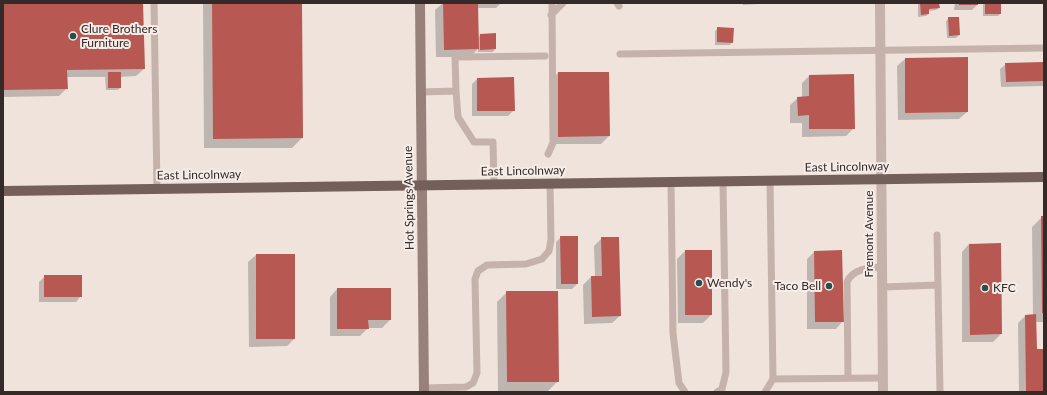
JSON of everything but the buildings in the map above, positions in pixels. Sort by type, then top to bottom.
[{"type":"main road","name":"East Lincolnway","points":[[3,191],[1044,177]]},
{"type":"street","name":"Hot Springs Avenue","points":[[420,3],[424,390]]},
{"type":"street","name":"Fremont Avenue","points":[[880,3],[883,392]]},
{"type":"lane","points":[[154,3],[157,188]]},
{"type":"lane","points":[[548,154],[553,143],[552,3]]},
{"type":"lane","points":[[551,14],[563,3]]},
{"type":"lane","points":[[620,54],[1044,48]]},
{"type":"lane","points":[[494,184],[493,142],[474,142],[458,117],[455,57],[545,56]]},
{"type":"lane","points":[[421,92],[456,91]]},
{"type":"lane","points":[[717,392],[722,389],[726,372],[723,181]]},
{"type":"lane","points":[[765,392],[773,379],[770,181]]},
{"type":"lane","points":[[670,182],[673,333],[679,382],[685,392]]},
{"type":"lane","points":[[424,390],[466,387],[473,383],[477,373],[474,279],[478,271],[487,265],[526,264],[542,259],[549,251],[550,184]]},
{"type":"lane","points":[[937,234],[940,392]]},
{"type":"lane","points":[[848,378],[847,282],[849,278],[862,269],[883,267]]},
{"type":"lane","points":[[882,286],[938,285]]},
{"type":"lane","points":[[773,379],[883,378]]},
{"type":"place","name":"Clure Brothers Furniture","points":[[73,36]]},
{"type":"place","name":"Wendy's","points":[[699,283]]},
{"type":"place","name":"Taco Bell","points":[[829,286]]},
{"type":"place","name":"KFC","points":[[985,288]]}]
